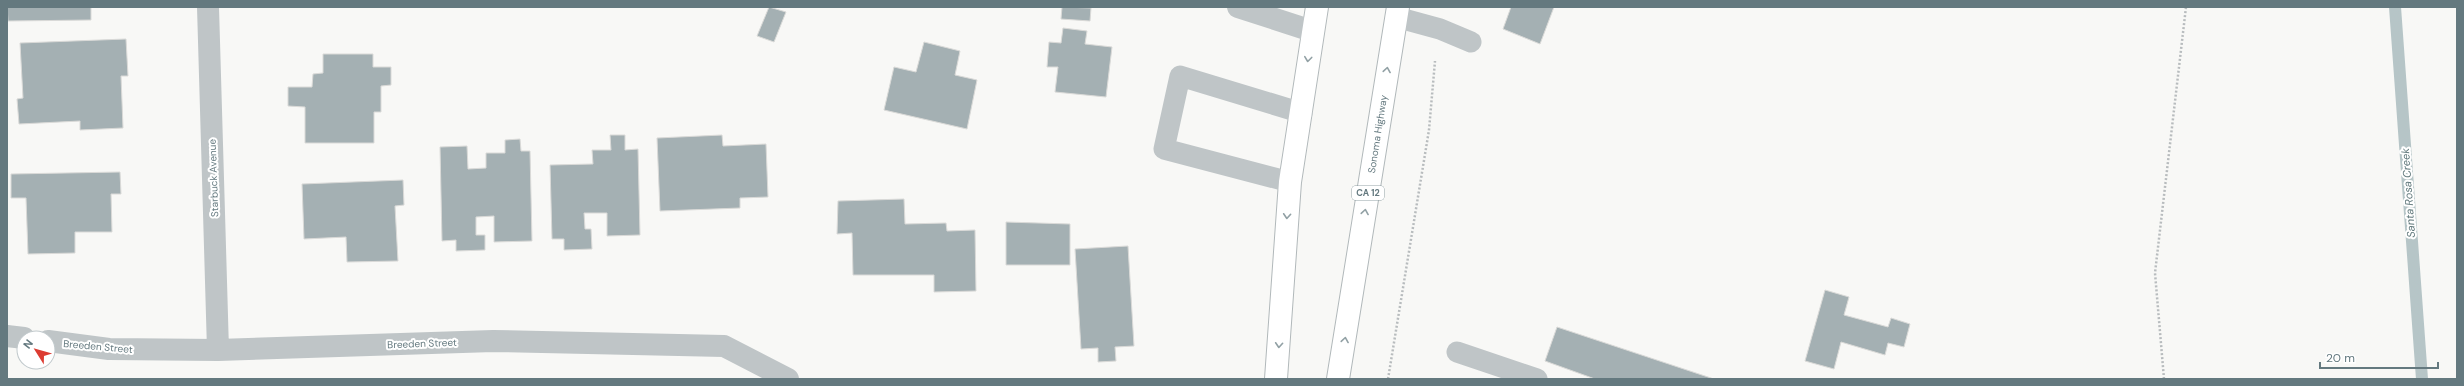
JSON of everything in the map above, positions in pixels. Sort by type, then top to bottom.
[{"type":"main road","points":[[1276,379],[1290,182],[1302,113],[1312,31],[1317,7]]},
{"type":"main road","name":"Sonoma Highway","points":[[1338,379],[1397,12]]},
{"type":"street","name":"Starbuck Avenue","points":[[208,7],[218,350]]},
{"type":"street","points":[[1238,7],[1312,31]]},
{"type":"street","name":"Breeden Street","points":[[56,342],[109,349],[218,350],[493,341],[724,346],[788,379]]},
{"type":"lane","points":[[1397,12],[1471,42]]},
{"type":"lane","points":[[1290,182],[1164,149],[1180,76],[1302,113]]},
{"type":"lane","points":[[1457,352],[1536,379]]},
{"type":"path","points":[[2164,379],[2155,273],[2186,7]]},
{"type":"path","points":[[1388,379],[1430,130],[1435,60],[1440,29]]},
{"type":"building","points":[[7,7],[91,7],[91,20],[8,21]]},
{"type":"building","points":[[769,7],[786,12],[774,42],[757,36]]},
{"type":"building","points":[[1062,7],[1091,8],[1090,21],[1061,19]]},
{"type":"building","points":[[1511,7],[1554,7],[1540,44],[1503,29]]},
{"type":"building","points":[[1063,28],[1087,31],[1085,44],[1112,47],[1106,97],[1055,92],[1058,67],[1047,67],[1049,42],[1061,43]]},
{"type":"building","points":[[126,39],[128,76],[121,76],[123,128],[80,130],[80,121],[19,124],[17,99],[23,98],[20,43]]},
{"type":"building","points":[[924,42],[960,51],[955,75],[977,80],[967,129],[884,110],[894,67],[916,72]]},
{"type":"building","points":[[323,54],[373,54],[373,67],[391,67],[391,85],[381,86],[381,112],[374,112],[374,143],[305,143],[305,107],[288,106],[288,87],[312,87],[313,74],[323,73]]},
{"type":"building","points":[[610,135],[625,135],[625,150],[638,149],[640,235],[607,236],[607,213],[584,213],[585,229],[591,229],[592,249],[564,250],[564,239],[552,239],[550,165],[593,164],[592,150],[611,150]]},
{"type":"building","points":[[722,135],[723,146],[766,144],[768,197],[740,198],[740,208],[660,211],[657,138]]},
{"type":"building","points":[[520,139],[521,151],[530,151],[532,241],[494,242],[494,216],[476,217],[476,235],[485,235],[485,250],[456,251],[456,240],[442,241],[440,147],[467,146],[468,169],[486,168],[486,153],[505,153],[505,140]]},
{"type":"building","points":[[120,172],[121,194],[111,194],[112,232],[75,232],[75,253],[28,254],[26,198],[11,198],[11,174]]},
{"type":"building","points":[[403,180],[404,205],[395,206],[398,261],[347,262],[346,237],[304,239],[302,184]]},
{"type":"building","points":[[904,199],[905,224],[946,223],[947,231],[975,230],[976,291],[934,292],[934,275],[853,275],[852,233],[837,234],[838,201]]},
{"type":"building","points":[[1006,222],[1070,224],[1070,265],[1006,265]]},
{"type":"building","points":[[1128,246],[1134,346],[1115,347],[1116,361],[1098,362],[1098,348],[1081,349],[1075,249]]},
{"type":"building","points":[[1825,290],[1849,297],[1844,315],[1888,327],[1891,318],[1910,324],[1904,347],[1888,343],[1885,355],[1841,342],[1834,369],[1805,361]]},
{"type":"building","points":[[1557,327],[1714,379],[1595,379],[1545,361]]},
{"type":"waterway","name":"Santa Rosa Creek","points":[[2395,7],[2422,379]]}]
